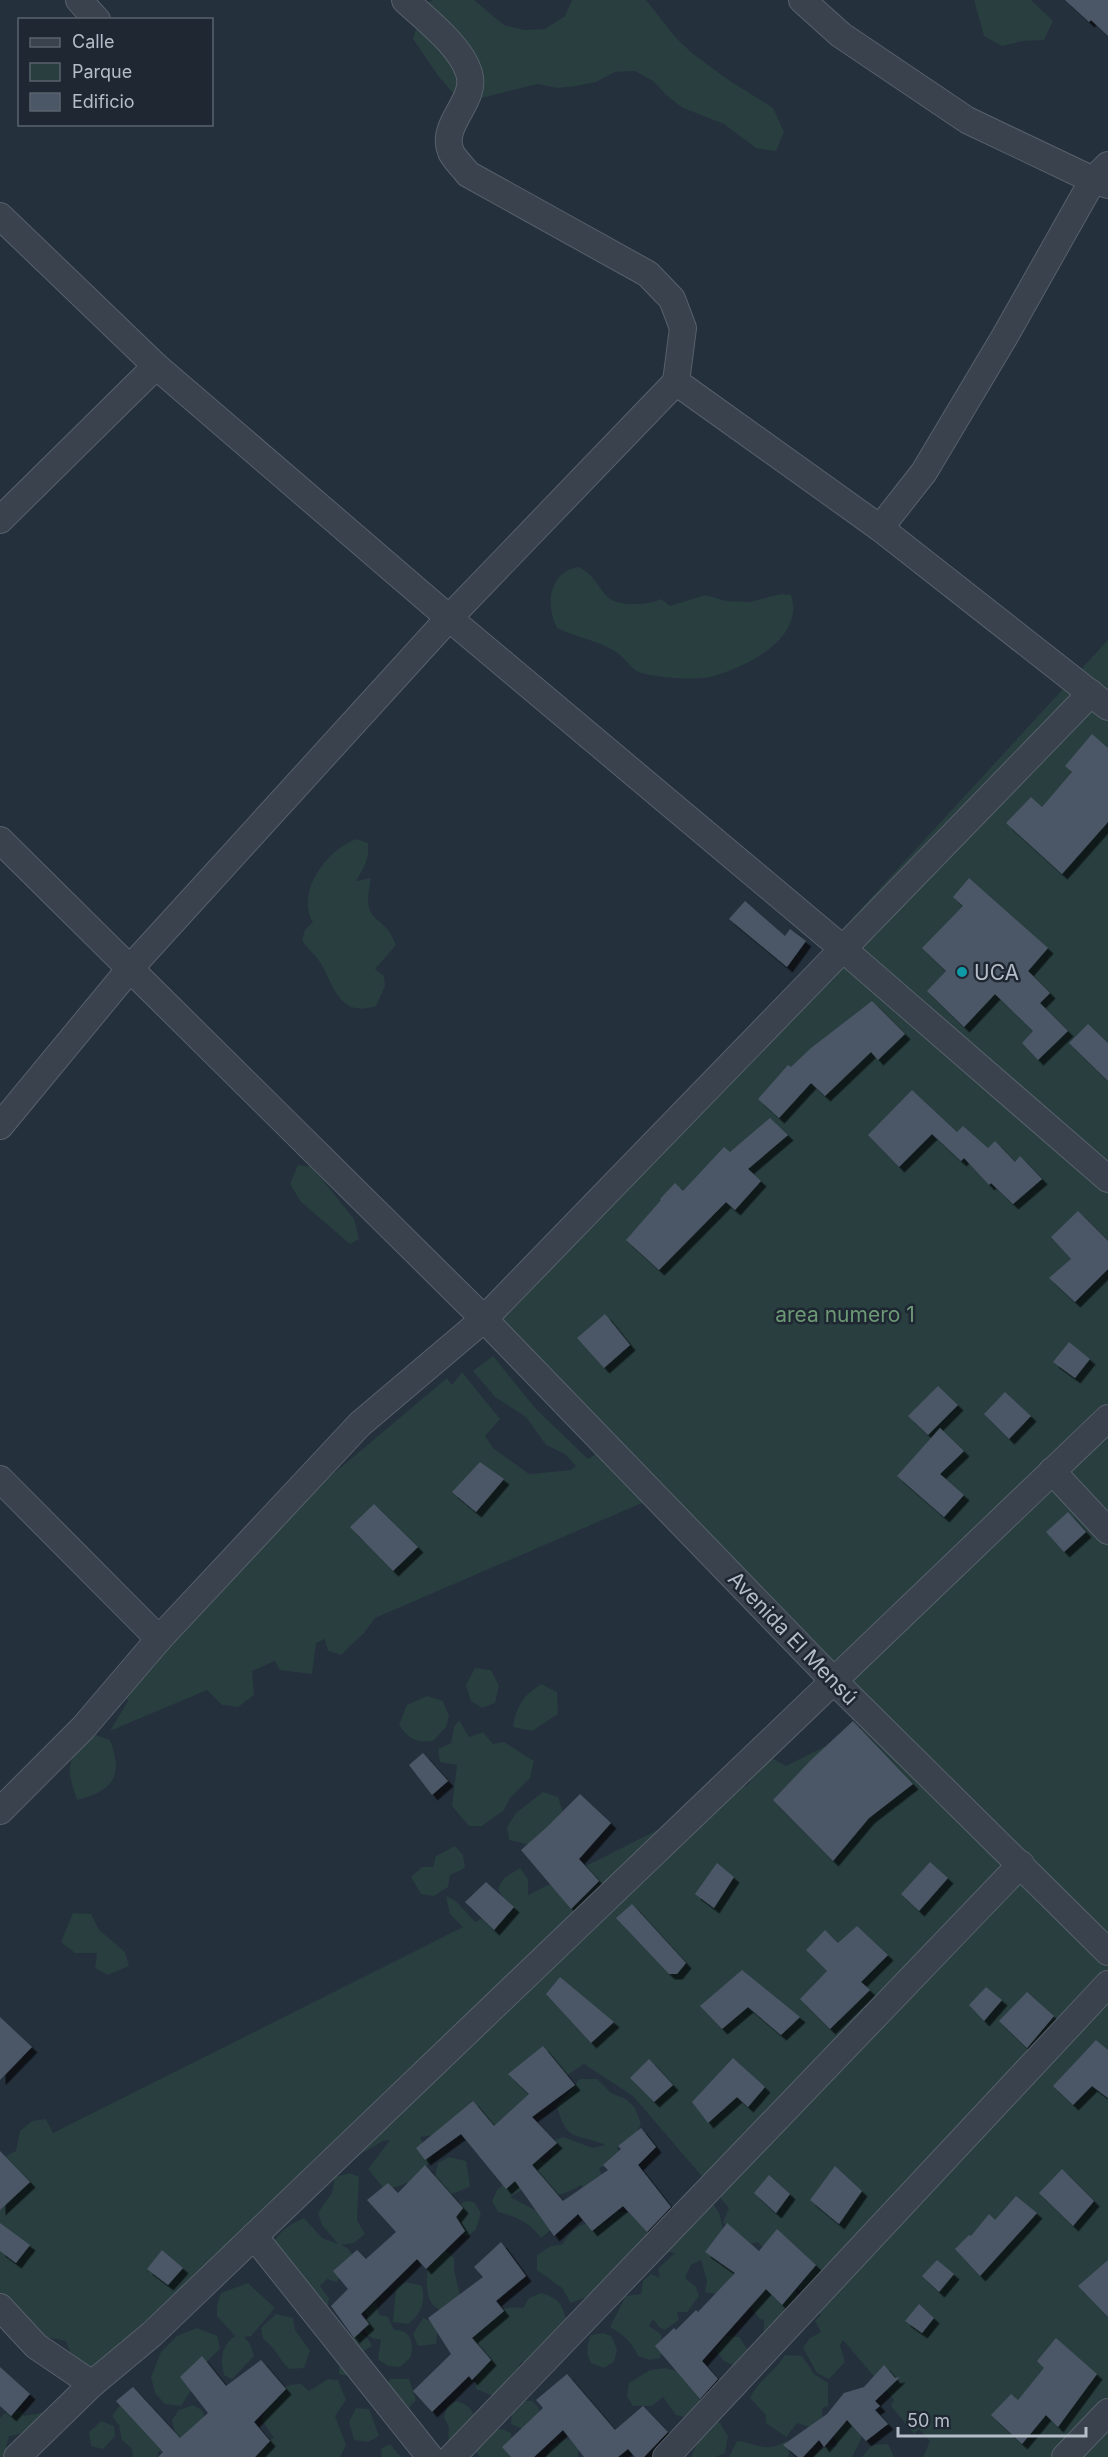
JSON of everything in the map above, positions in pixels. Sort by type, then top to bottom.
[{"type":"street","points":[[79,0],[95,18]]},
{"type":"street","points":[[0,1126],[130,969],[449,618],[676,382],[683,328],[672,299],[648,274],[468,174],[451,151],[449,131],[469,94],[470,74],[457,51],[405,0]]},
{"type":"street","points":[[802,0],[841,35],[967,120],[1103,177],[924,472],[880,528]]},
{"type":"street","points":[[0,216],[156,366],[449,618],[842,948],[1108,1179]]},
{"type":"street","points":[[0,520],[156,366]]},
{"type":"street","points":[[0,1811],[83,1728],[159,1639],[360,1424],[484,1318],[842,948],[1099,700],[880,528],[676,382]]},
{"type":"street","name":"Avenida El Mensú","points":[[0,840],[484,1318],[833,1680],[1108,1952]]},
{"type":"street","points":[[17,2457],[92,2384],[152,2334],[1108,1418]]},
{"type":"street","points":[[1052,1471],[1108,1531]]},
{"type":"street","points":[[0,1479],[159,1639]]},
{"type":"street","points":[[452,2457],[1021,1864]]},
{"type":"street","points":[[666,2457],[1108,1984]]},
{"type":"street","points":[[254,2236],[430,2457]]},
{"type":"street","points":[[0,2307],[36,2346],[92,2384]]},
{"type":"street","points":[[1065,2457],[1108,2412]]},
{"type":"green space","points":[[433,0],[474,0],[504,25],[524,30],[545,29],[565,16],[572,0],[646,0],[676,38],[692,53],[727,79],[773,108],[784,132],[776,151],[756,148],[724,124],[683,108],[653,81],[635,71],[615,72],[596,82],[576,86],[557,88],[537,84],[474,100],[453,93],[413,39],[424,4]]},
{"type":"green space","points":[[974,0],[1031,0],[1053,21],[1044,40],[1023,41],[1002,46],[984,36]]},
{"type":"green space","points":[[579,567],[594,579],[607,597],[622,603],[645,603],[661,599],[670,606],[705,595],[726,601],[749,602],[781,594],[791,595],[793,610],[790,624],[771,648],[742,665],[714,676],[690,679],[641,673],[606,646],[557,628],[551,609],[552,590],[561,575]]},
{"type":"green space","name":"area numero 1","points":[[1108,640],[1108,2457],[923,2457],[930,2441],[919,2429],[914,2434],[891,2406],[894,2400],[843,2340],[840,2345],[845,2362],[829,2379],[817,2373],[803,2348],[810,2338],[821,2332],[815,2321],[821,2315],[758,2242],[750,2244],[735,2236],[723,2222],[729,2208],[633,2096],[584,2064],[560,2080],[517,2129],[466,2131],[420,2137],[431,2160],[421,2173],[407,2183],[385,2190],[368,2169],[390,2140],[383,2141],[342,2165],[135,2337],[120,2341],[117,2357],[101,2370],[86,2369],[70,2352],[66,2341],[7,2329],[0,2323],[0,2159],[16,2151],[20,2131],[32,2121],[46,2119],[53,2133],[463,1927],[450,1914],[446,1896],[456,1901],[475,1922],[506,1906],[498,1888],[504,1878],[520,1868],[528,1879],[528,1895],[749,1784],[751,1775],[770,1757],[786,1766],[874,1722],[656,1497],[375,1618],[364,1633],[341,1655],[328,1651],[325,1639],[316,1643],[312,1674],[280,1670],[275,1661],[252,1671],[254,1695],[238,1707],[222,1705],[207,1690],[110,1731],[128,1701],[123,1690],[181,1610],[289,1511],[447,1378],[452,1385],[462,1372],[500,1419],[485,1436],[493,1448],[529,1474],[571,1470],[576,1466],[565,1454],[546,1445],[526,1417],[495,1397],[473,1371],[493,1356],[535,1408],[588,1459],[607,1447],[484,1319]]},
{"type":"green space","points":[[357,839],[368,843],[368,854],[366,863],[356,881],[371,878],[368,894],[371,912],[391,934],[396,945],[375,969],[384,976],[385,986],[376,1006],[364,1009],[354,1008],[340,998],[320,962],[302,940],[305,930],[313,922],[308,898],[317,873],[335,852]]},
{"type":"green space","points":[[298,1165],[312,1167],[354,1219],[359,1239],[350,1244],[301,1202],[290,1184]]},
{"type":"green space","points":[[475,1668],[491,1670],[499,1686],[495,1703],[482,1708],[471,1701],[466,1685]]},
{"type":"green space","points":[[541,1684],[557,1692],[558,1714],[532,1731],[513,1727],[521,1702]]},
{"type":"green space","points":[[427,1696],[443,1701],[449,1716],[446,1727],[433,1741],[417,1741],[406,1734],[399,1725],[407,1705]]},
{"type":"green space","points":[[459,1720],[469,1737],[483,1732],[493,1744],[504,1742],[534,1761],[530,1778],[510,1798],[504,1810],[482,1826],[469,1826],[452,1806],[457,1765],[440,1762],[438,1749],[451,1743],[454,1727]]},
{"type":"green space","points":[[96,1735],[110,1740],[116,1763],[113,1780],[100,1791],[77,1800],[71,1778],[71,1763],[79,1749]]},
{"type":"green space","points":[[543,1792],[558,1797],[565,1818],[534,1846],[509,1840],[507,1827],[516,1813]]},
{"type":"green space","points":[[455,1846],[463,1855],[465,1868],[450,1875],[448,1887],[434,1896],[421,1894],[411,1877],[422,1867],[433,1867],[436,1856]]},
{"type":"green space","points":[[73,1913],[91,1914],[99,1930],[125,1952],[129,1966],[108,1975],[95,1968],[97,1953],[75,1953],[61,1942]]},
{"type":"green space","points":[[580,2079],[597,2079],[611,2093],[626,2099],[635,2108],[641,2123],[635,2137],[617,2148],[621,2154],[610,2164],[599,2168],[602,2176],[587,2193],[581,2185],[566,2193],[554,2195],[527,2187],[510,2197],[545,2215],[554,2227],[541,2238],[522,2221],[498,2212],[492,2201],[497,2190],[537,2153],[543,2162],[552,2157],[550,2142],[563,2137],[593,2148],[605,2145],[569,2132],[561,2118],[557,2106]]},
{"type":"green space","points":[[449,2157],[466,2161],[470,2187],[443,2197],[434,2182],[438,2163]]},
{"type":"green space","points":[[350,2173],[359,2177],[357,2220],[365,2234],[354,2243],[341,2245],[354,2256],[342,2270],[337,2282],[327,2279],[320,2286],[329,2298],[327,2314],[314,2330],[302,2317],[296,2301],[264,2262],[279,2235],[288,2226],[304,2218],[322,2238],[338,2244],[322,2225],[318,2213],[332,2193],[335,2177]]},
{"type":"green space","points":[[466,2201],[474,2202],[481,2213],[476,2229],[468,2236],[454,2233],[456,2206]]},
{"type":"green space","points":[[713,2204],[720,2214],[725,2234],[786,2282],[802,2300],[807,2312],[804,2330],[798,2336],[790,2339],[781,2340],[772,2337],[764,2332],[764,2320],[760,2319],[745,2300],[705,2292],[707,2281],[701,2260],[691,2265],[685,2278],[696,2287],[699,2296],[687,2312],[677,2312],[679,2320],[665,2330],[659,2327],[653,2319],[649,2326],[661,2334],[663,2346],[660,2358],[650,2360],[638,2356],[627,2339],[610,2327],[626,2296],[641,2294],[643,2281],[651,2274],[660,2278],[658,2269],[675,2253],[665,2251],[655,2234],[659,2223],[669,2210],[684,2206]]},
{"type":"green space","points":[[616,2211],[643,2218],[649,2227],[652,2243],[602,2291],[571,2303],[562,2288],[537,2270],[537,2255],[551,2246],[563,2244],[576,2228],[593,2223],[607,2223]]},
{"type":"green space","points":[[442,2248],[454,2258],[454,2270],[462,2303],[447,2312],[434,2306],[427,2289],[429,2258]]},
{"type":"green space","points":[[406,2282],[422,2286],[421,2308],[408,2324],[393,2322],[396,2288]]},
{"type":"green space","points":[[248,2283],[275,2308],[251,2336],[244,2337],[250,2344],[254,2356],[232,2379],[224,2375],[222,2358],[224,2349],[235,2336],[217,2316],[217,2306],[221,2293]]},
{"type":"green space","points":[[374,2293],[379,2315],[388,2317],[394,2330],[404,2332],[412,2343],[410,2358],[400,2367],[388,2366],[378,2359],[381,2339],[367,2335],[363,2324],[368,2317],[359,2300]]},
{"type":"green space","points":[[541,2293],[560,2303],[567,2324],[540,2355],[520,2363],[518,2374],[496,2397],[476,2389],[476,2370],[470,2343],[491,2316],[505,2309],[523,2308],[529,2298]]},
{"type":"green space","points":[[276,2314],[293,2318],[295,2330],[310,2351],[304,2368],[289,2369],[263,2339],[261,2328]]},
{"type":"green space","points":[[423,2318],[435,2323],[438,2328],[436,2344],[418,2346],[413,2334]]},
{"type":"green space","points":[[197,2328],[217,2336],[220,2349],[190,2378],[193,2387],[181,2406],[165,2404],[155,2393],[151,2377],[161,2352],[177,2336]]},
{"type":"green space","points":[[354,2332],[365,2336],[372,2346],[364,2351],[365,2361],[356,2378],[339,2374],[343,2345]]},
{"type":"green space","points":[[603,2333],[611,2336],[617,2349],[614,2362],[604,2368],[591,2363],[587,2349],[591,2335]]},
{"type":"green space","points":[[726,2336],[739,2337],[750,2353],[735,2366],[724,2361],[715,2350]]},
{"type":"green space","points":[[785,2355],[802,2356],[814,2374],[828,2383],[828,2406],[822,2408],[823,2424],[816,2429],[797,2423],[786,2437],[766,2423],[766,2415],[750,2398],[758,2385]]},
{"type":"green space","points":[[665,2368],[685,2375],[695,2387],[700,2402],[693,2419],[676,2415],[663,2397],[652,2406],[633,2406],[627,2396],[629,2383],[650,2370]]},
{"type":"green space","points":[[328,2379],[338,2380],[346,2400],[335,2416],[346,2445],[340,2457],[250,2457],[261,2443],[274,2438],[262,2420],[267,2404],[274,2393],[285,2387],[301,2384],[309,2391]]},
{"type":"green space","points":[[390,2379],[409,2379],[416,2400],[408,2409],[384,2388]]},
{"type":"green space","points":[[456,2401],[468,2407],[475,2419],[458,2446],[448,2442],[449,2427],[444,2417],[447,2407]]},
{"type":"green space","points":[[523,2401],[532,2401],[538,2407],[540,2416],[523,2429],[511,2424],[514,2411]]},
{"type":"green space","points":[[122,2403],[167,2454],[159,2451],[157,2457],[133,2457],[132,2449],[122,2440],[119,2425],[112,2416]]},
{"type":"green space","points":[[193,2405],[202,2410],[207,2422],[178,2445],[172,2420],[179,2410]]},
{"type":"green space","points":[[12,2407],[21,2411],[24,2416],[45,2412],[25,2431],[9,2436],[6,2447],[9,2455],[0,2457],[0,2418]]},
{"type":"green space","points":[[356,2408],[369,2409],[379,2436],[368,2442],[354,2440],[349,2422]]},
{"type":"green space","points":[[848,2414],[844,2423],[854,2420],[865,2431],[852,2457],[813,2457],[823,2449],[836,2447],[837,2442],[827,2424]]},
{"type":"green space","points":[[101,2421],[114,2426],[115,2436],[103,2449],[91,2446],[89,2432]]},
{"type":"green space","points":[[719,2422],[728,2436],[725,2453],[716,2457],[691,2457],[705,2426]]},
{"type":"green space","points":[[503,2429],[511,2433],[513,2457],[480,2457],[475,2451],[488,2430]]},
{"type":"green space","points":[[566,2439],[579,2440],[578,2457],[546,2457],[553,2445]]},
{"type":"green space","points":[[737,2441],[761,2447],[772,2447],[786,2441],[791,2447],[788,2457],[729,2457]]},
{"type":"green space","points":[[390,2444],[401,2457],[382,2457],[381,2449]]},
{"type":"green space","points":[[888,2444],[894,2457],[862,2457],[872,2445]]},
{"type":"building","points":[[1065,0],[1108,0],[1108,36],[1091,20],[1089,22]]},
{"type":"building","points":[[1092,734],[1108,748],[1108,822],[1062,874],[1006,823],[1031,797],[1042,807],[1072,772],[1065,766]]},
{"type":"building","points":[[969,878],[1048,948],[1028,971],[1050,993],[1040,1003],[1068,1031],[1038,1060],[1022,1043],[1033,1031],[995,994],[964,1027],[927,991],[946,971],[922,948],[963,906],[953,897]]},
{"type":"building","points":[[745,901],[785,936],[790,929],[806,941],[787,967],[729,919]]},
{"type":"building","points":[[872,1001],[905,1034],[878,1060],[871,1052],[825,1096],[811,1083],[779,1118],[758,1099],[788,1065],[791,1067],[811,1048]]},
{"type":"building","points":[[1088,1024],[1108,1043],[1108,1081],[1069,1043]]},
{"type":"building","points":[[912,1090],[957,1132],[963,1126],[988,1148],[995,1141],[1015,1162],[1020,1156],[1042,1179],[1013,1204],[991,1183],[989,1185],[964,1158],[961,1161],[932,1134],[899,1167],[868,1135]]},
{"type":"building","points":[[770,1118],[788,1135],[748,1169],[761,1181],[735,1210],[726,1202],[659,1270],[626,1240],[675,1183],[683,1191],[724,1147],[730,1152]]},
{"type":"building","points":[[1078,1211],[1108,1241],[1108,1269],[1075,1302],[1049,1278],[1071,1259],[1051,1237]]},
{"type":"building","points":[[605,1314],[630,1345],[604,1368],[577,1338]]},
{"type":"building","points":[[1069,1342],[1090,1359],[1075,1378],[1053,1362]]},
{"type":"building","points":[[938,1386],[958,1405],[928,1435],[908,1416]]},
{"type":"building","points":[[1005,1392],[1031,1416],[1009,1439],[984,1414]]},
{"type":"building","points":[[940,1428],[964,1451],[940,1474],[964,1495],[944,1517],[897,1476]]},
{"type":"building","points":[[480,1462],[504,1479],[476,1512],[452,1492]]},
{"type":"building","points":[[374,1504],[418,1547],[393,1571],[350,1527]]},
{"type":"building","points":[[1068,1512],[1086,1532],[1064,1552],[1046,1532]]},
{"type":"building","points":[[853,1721],[913,1784],[869,1818],[833,1861],[773,1800]]},
{"type":"building","points":[[423,1753],[448,1781],[432,1795],[409,1765]]},
{"type":"building","points":[[580,1794],[611,1823],[579,1859],[599,1881],[571,1909],[521,1850]]},
{"type":"building","points":[[930,1862],[948,1878],[919,1911],[901,1894]]},
{"type":"building","points":[[717,1863],[734,1877],[714,1908],[695,1894]]},
{"type":"building","points":[[486,1882],[514,1907],[494,1930],[465,1902]]},
{"type":"building","points":[[632,1904],[686,1963],[677,1974],[669,1974],[616,1918]]},
{"type":"building","points":[[857,1926],[888,1955],[861,1982],[870,1990],[830,2029],[800,1999],[827,1971],[806,1950],[825,1930],[838,1943]]},
{"type":"building","points":[[742,1970],[800,2017],[781,2035],[748,2007],[722,2029],[700,2006]]},
{"type":"building","points":[[560,1977],[614,2022],[591,2043],[546,1994]]},
{"type":"building","points":[[986,1987],[1002,2000],[984,2021],[969,2005]]},
{"type":"building","points":[[1027,1992],[1054,2016],[1027,2048],[999,2021]]},
{"type":"building","points":[[0,2017],[32,2047],[0,2080]]},
{"type":"building","points":[[1096,2040],[1108,2050],[1108,2098],[1092,2086],[1073,2105],[1053,2086]]},
{"type":"building","points":[[543,2046],[575,2085],[532,2117],[557,2143],[532,2165],[563,2201],[608,2170],[603,2165],[621,2149],[618,2146],[641,2128],[656,2147],[638,2165],[671,2207],[647,2232],[623,2206],[592,2231],[578,2214],[554,2236],[515,2181],[506,2189],[461,2134],[425,2160],[416,2148],[473,2101],[494,2126],[529,2094],[508,2074]]},
{"type":"building","points":[[733,2058],[765,2087],[748,2107],[737,2097],[708,2123],[692,2102]]},
{"type":"building","points":[[649,2059],[673,2085],[654,2102],[630,2078]]},
{"type":"building","points":[[0,2151],[30,2182],[0,2210]]},
{"type":"building","points":[[425,2165],[463,2208],[456,2217],[465,2231],[426,2269],[417,2259],[361,2314],[369,2324],[354,2338],[331,2306],[348,2289],[333,2271],[357,2250],[366,2259],[396,2232],[367,2200],[388,2183],[398,2193]]},
{"type":"building","points":[[835,2166],[862,2191],[839,2224],[810,2200]]},
{"type":"building","points":[[1062,2169],[1094,2201],[1073,2226],[1039,2193]]},
{"type":"building","points":[[769,2175],[790,2194],[776,2213],[754,2193]]},
{"type":"building","points":[[1016,2196],[1037,2213],[980,2276],[955,2249],[969,2235],[971,2236],[989,2214],[995,2220]]},
{"type":"building","points":[[0,2223],[30,2245],[16,2263],[0,2251]]},
{"type":"building","points":[[727,2223],[759,2251],[777,2229],[816,2265],[782,2305],[766,2289],[702,2361],[718,2379],[700,2399],[655,2346],[674,2328],[676,2330],[696,2310],[698,2312],[735,2273],[705,2252]]},
{"type":"building","points":[[501,2242],[526,2276],[496,2301],[504,2311],[472,2338],[491,2360],[472,2380],[469,2376],[432,2412],[413,2391],[451,2354],[428,2318],[483,2277],[474,2267]]},
{"type":"building","points":[[162,2250],[183,2268],[168,2285],[147,2269]]},
{"type":"building","points":[[937,2260],[954,2274],[939,2292],[922,2276]]},
{"type":"building","points":[[1108,2260],[1108,2317],[1078,2286]]},
{"type":"building","points":[[919,2304],[934,2318],[922,2333],[905,2321]]},
{"type":"building","points":[[1056,2338],[1097,2374],[1058,2427],[1046,2415],[1022,2444],[991,2415],[1011,2394],[1018,2400],[1044,2368],[1037,2361]]},
{"type":"building","points":[[202,2356],[226,2386],[261,2360],[286,2389],[254,2422],[270,2441],[255,2457],[158,2457],[163,2452],[116,2401],[133,2387],[180,2438],[208,2413],[180,2377]]},
{"type":"building","points":[[884,2365],[895,2378],[900,2377],[875,2401],[880,2406],[875,2410],[888,2424],[866,2441],[847,2420],[824,2447],[819,2440],[803,2457],[798,2457],[783,2445],[827,2414],[844,2393],[864,2387]]},
{"type":"building","points":[[0,2367],[30,2394],[11,2416],[0,2406]]},
{"type":"building","points":[[567,2374],[615,2430],[643,2406],[668,2432],[644,2457],[635,2457],[628,2449],[618,2457],[584,2457],[563,2430],[534,2457],[511,2457],[502,2447],[543,2408],[536,2400]]},
{"type":"place","name":"UCA","points":[[962,972]]}]
